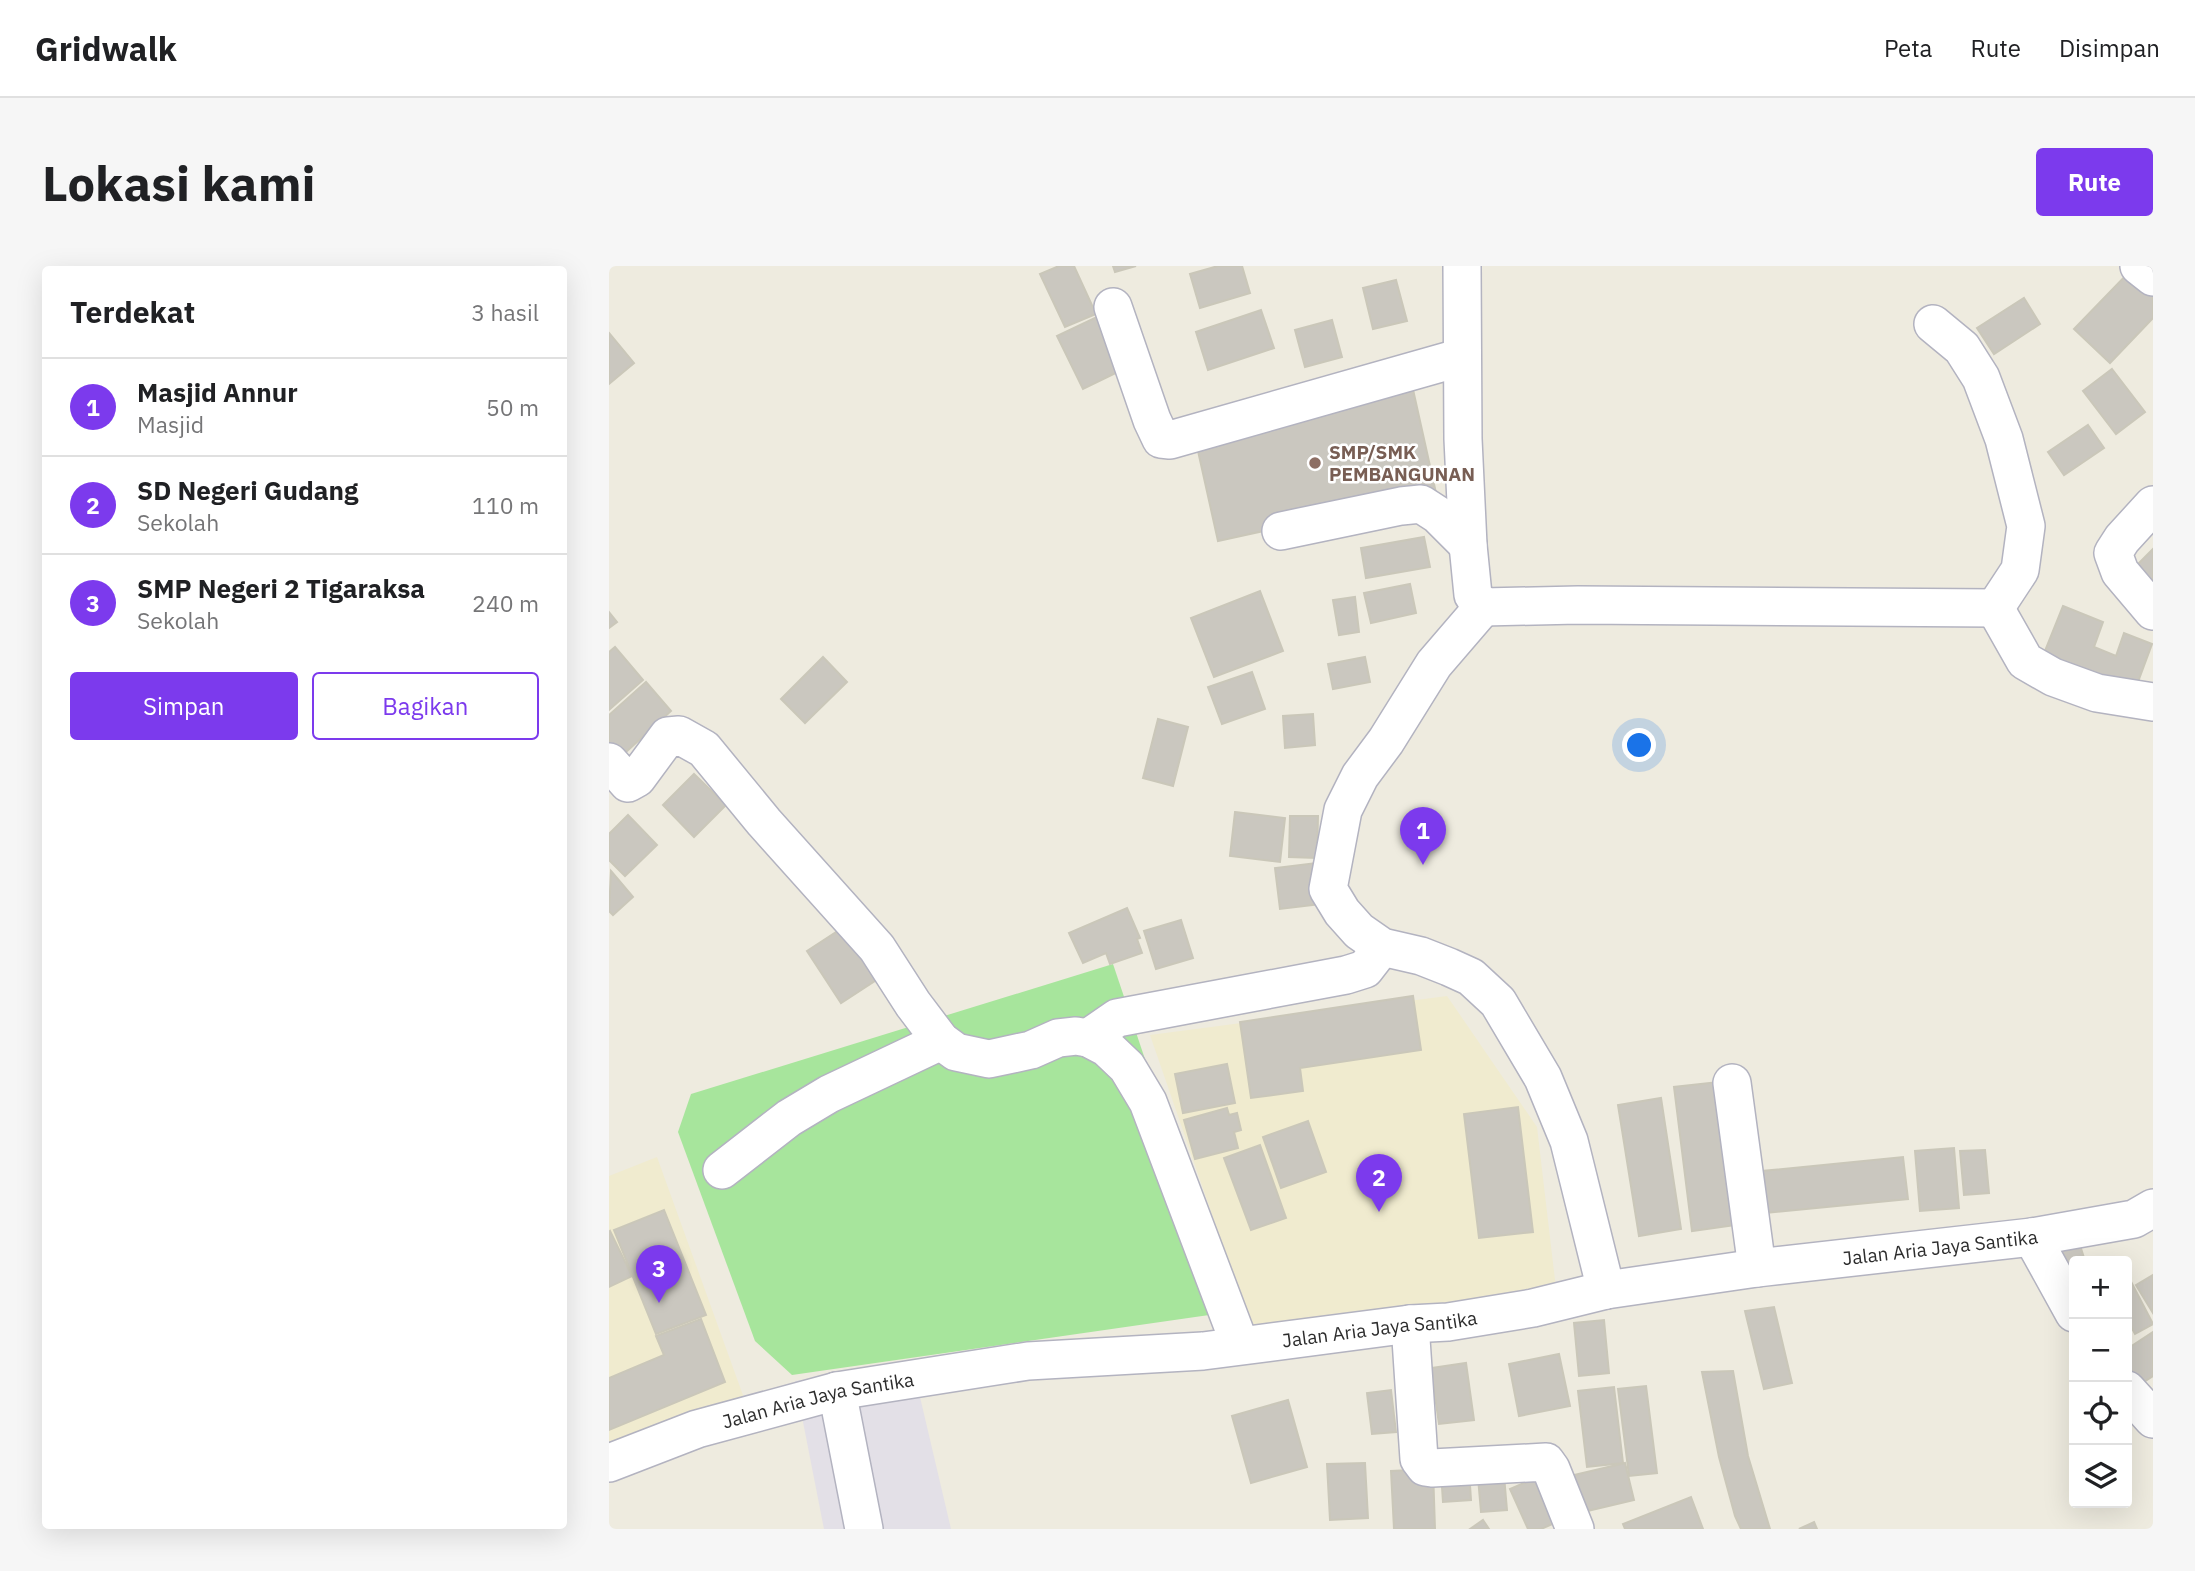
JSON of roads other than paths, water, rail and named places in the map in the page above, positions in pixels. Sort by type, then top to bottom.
[{"type":"street","points":[[1462,266],[1468,545],[1473,595],[1483,607]]},
{"type":"street","points":[[2139,266],[2153,277]]},
{"type":"street","points":[[1113,307],[1161,439],[1170,440],[1462,356]]},
{"type":"street","points":[[1934,324],[1962,348],[1981,378],[2004,439],[2026,526],[2020,570],[1995,608]]},
{"type":"street","points":[[1281,531],[1421,504],[1438,515],[1468,545]]},
{"type":"street","points":[[2153,505],[2113,553],[2119,572],[2153,611]]},
{"type":"street","points":[[1606,1290],[1569,1141],[1543,1078],[1498,1002],[1471,977],[1421,956],[1382,947],[1359,931],[1342,912],[1328,889],[1343,810],[1360,776],[1386,741],[1434,664],[1483,607],[1578,604],[1995,608]]},
{"type":"street","points":[[1995,608],[2025,661],[2053,677],[2097,693],[2153,702]]},
{"type":"street","points":[[609,762],[628,783],[637,778],[668,736],[679,735],[704,749],[764,822],[877,948],[941,1041],[956,1052],[989,1059],[1031,1050],[1058,1038],[1076,1036],[1088,1038],[1107,1048],[1127,1067],[1149,1102],[1240,1345]]},
{"type":"street","points":[[1088,1038],[1117,1018],[1346,975],[1365,969],[1382,947]]},
{"type":"street","points":[[722,1170],[789,1118],[829,1094],[941,1041]]},
{"type":"street","points":[[1732,1083],[1757,1268]]},
{"type":"street","name":"Jalan Aria Jaya Santika","points":[[609,1463],[697,1429],[837,1391],[1028,1361],[1180,1353],[1410,1324],[1448,1322],[1533,1308],[1606,1290],[1757,1268],[2032,1237],[2134,1219],[2153,1208]]},
{"type":"street","points":[[2032,1237],[2069,1304]]},
{"type":"street","points":[[1410,1324],[1419,1459],[1425,1467],[1546,1462],[1575,1529]]},
{"type":"street","points":[[837,1391],[864,1529]]},
{"type":"street","points":[[2132,1396],[2153,1419]]},
{"type":"place","name":"SMP/SMK PEMBANGUNAN","points":[[1315,463]]},
{"type":"place","name":"Masjid Annur","points":[[1423,865]]},
{"type":"place","name":"SD Negeri Gudang","points":[[1379,1212]]},
{"type":"place","name":"SMP Negeri 2 Tigaraksa","points":[[659,1303]]}]
